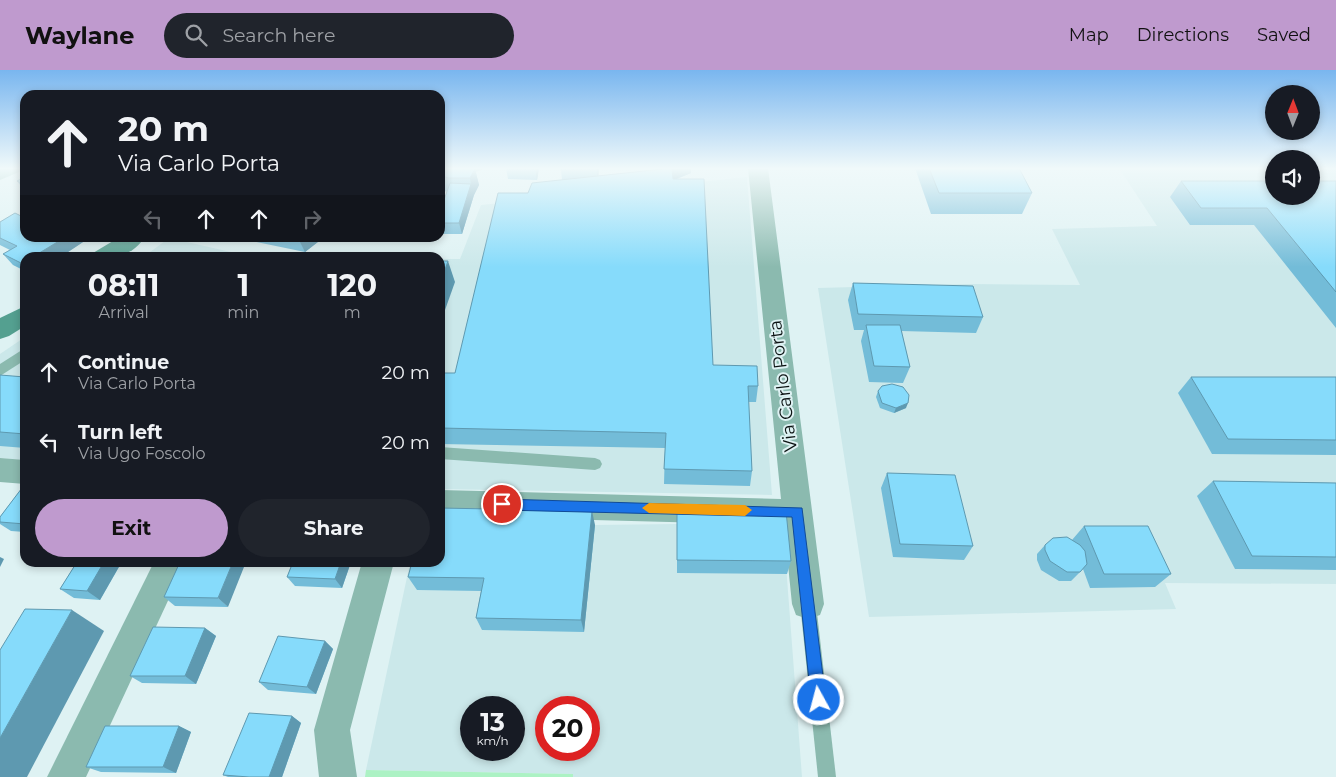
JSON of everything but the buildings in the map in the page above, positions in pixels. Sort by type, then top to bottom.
[{"type":"main road","points":[[123,251],[138,242]]},
{"type":"street","name":"Via Carlo Porta","points":[[762,201],[808,604]]},
{"type":"street","points":[[0,470],[20,472]]},
{"type":"street","points":[[445,503],[798,512]]},
{"type":"street","points":[[66,777],[168,567]]},
{"type":"street","points":[[338,777],[332,730],[377,567]]},
{"type":"lane","points":[[3,369],[20,357]]},
{"type":"lane","points":[[445,453],[595,464]]},
{"type":"lane","points":[[808,604],[827,777]]},
{"type":"shaded area","points":[[519,201],[749,201],[772,495],[445,489],[445,259],[460,259],[481,205]]},
{"type":"shaded area","points":[[1141,201],[1265,201],[1265,205],[1320,205],[1320,201],[1336,201],[1336,584],[1165,583],[1176,609],[869,617],[818,288],[967,284],[1080,285],[1052,229],[1157,226]]},
{"type":"shaded area","points":[[164,242],[187,242],[231,252],[150,252]]},
{"type":"shaded area","points":[[20,340],[20,460],[0,458],[0,354]]},
{"type":"shaded area","points":[[595,525],[783,525],[802,777],[573,777],[573,774],[366,770],[409,567],[445,567],[445,561]]},
{"type":"green space","points":[[366,770],[573,774],[573,777],[365,777]]},
{"type":"slow traffic","points":[[649,508],[745,510]]},
{"type":"route","points":[[502,504],[798,512],[819,700]]}]
